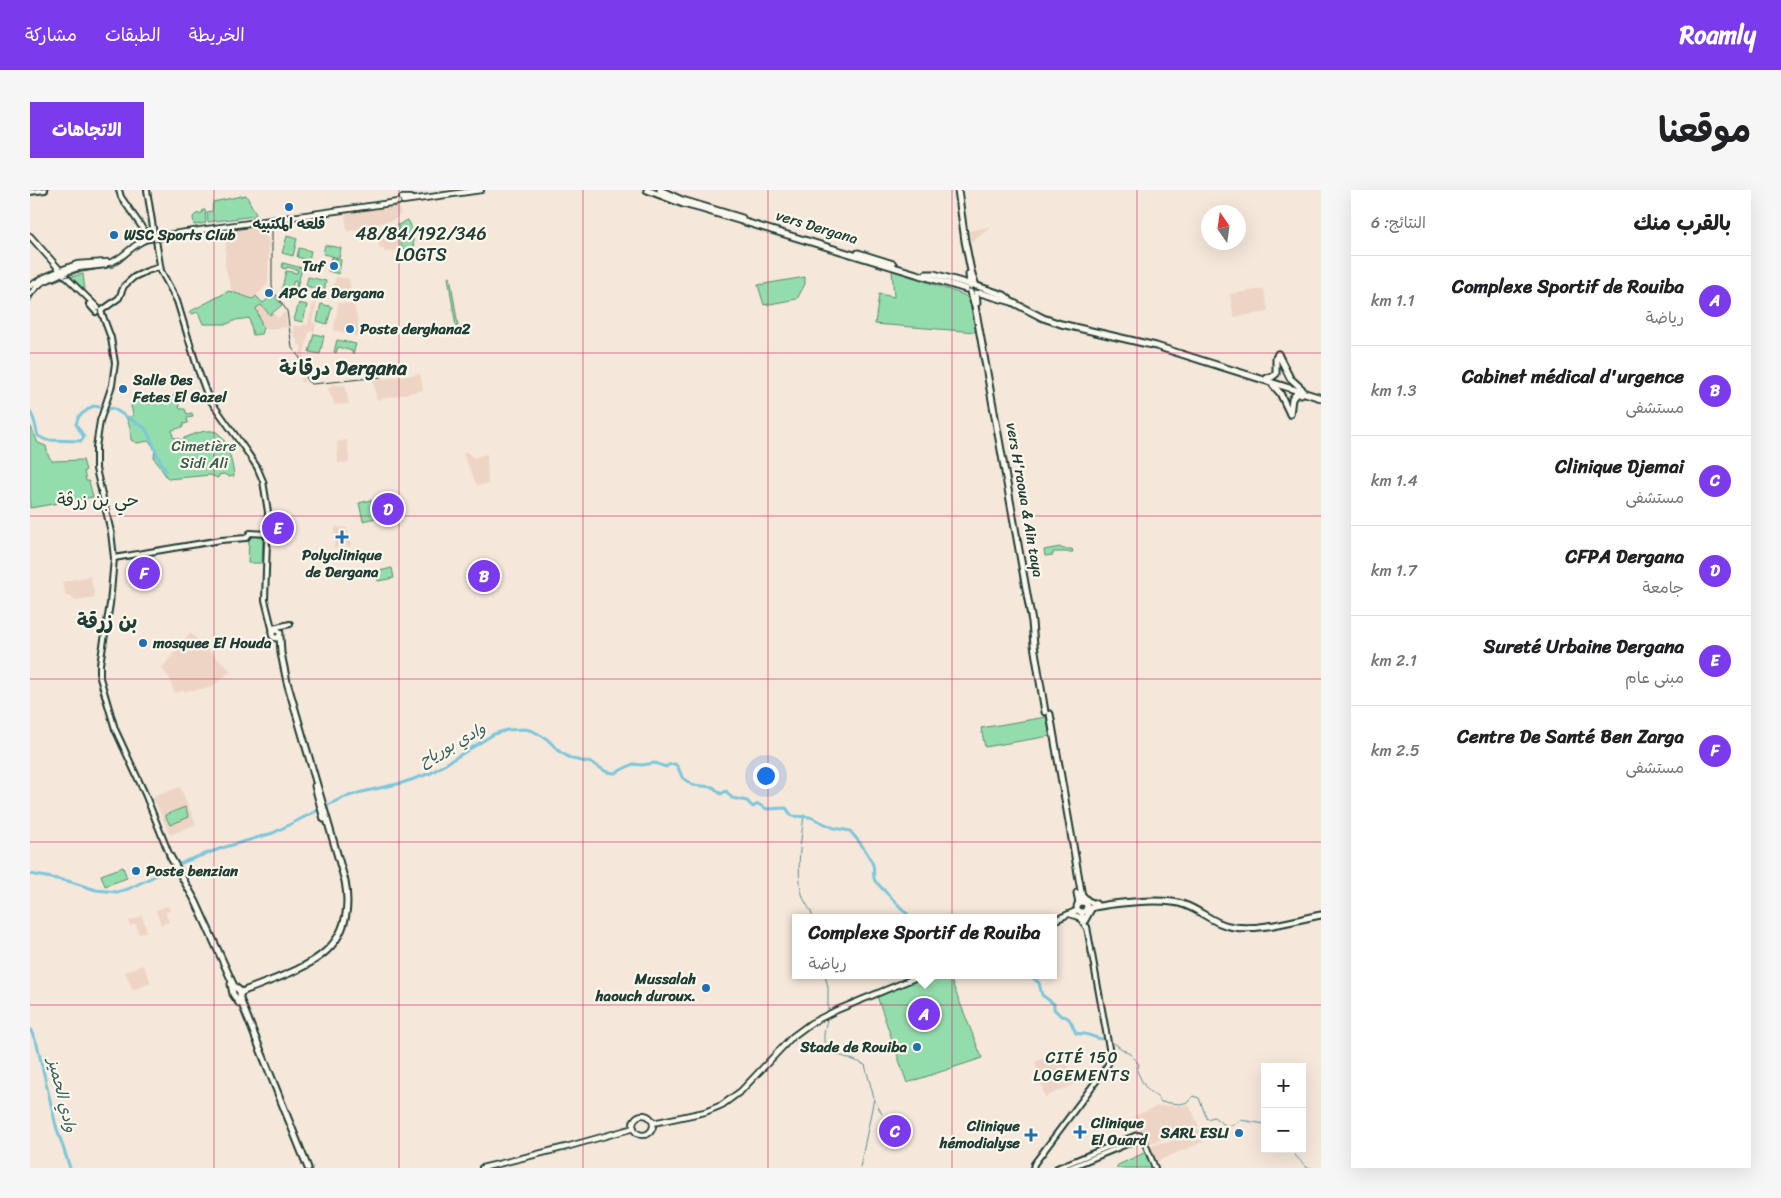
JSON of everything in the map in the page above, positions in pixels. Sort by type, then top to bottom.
[{"type":"highway","points":[[646,190],[683,204],[932,279],[1010,300]]},
{"type":"highway","name":"vers Dergana","points":[[660,190],[682,200],[707,206],[973,289]]},
{"type":"highway","points":[[956,190],[973,276],[973,289]]},
{"type":"highway","points":[[956,190],[968,270],[977,308],[1032,622],[1034,645],[1081,905]]},
{"type":"highway","points":[[960,282],[967,278],[968,270]]},
{"type":"highway","points":[[926,274],[934,274],[960,282],[989,297],[1007,302],[1010,300]]},
{"type":"highway","points":[[973,276],[978,284],[988,290]]},
{"type":"highway","points":[[932,279],[967,294],[977,308]]},
{"type":"highway","points":[[954,287],[988,290],[1004,295],[1043,318],[1061,324],[1156,346],[1314,396]]},
{"type":"highway","points":[[977,308],[980,300],[989,297]]},
{"type":"highway","points":[[1267,380],[1276,374],[1276,358],[1278,354],[1290,378],[1302,389]]},
{"type":"highway","points":[[1267,380],[1302,389],[1321,397]]},
{"type":"highway","points":[[1267,380],[1278,390],[1290,414],[1295,395],[1321,397]]},
{"type":"highway","points":[[237,992],[309,960],[323,951],[338,933],[343,917],[344,890],[319,795],[282,669],[275,632]]},
{"type":"highway","points":[[237,992],[311,963],[330,948],[340,934],[346,918],[346,890],[323,810]]},
{"type":"highway","points":[[171,859],[237,992],[307,1168]]},
{"type":"highway","points":[[186,890],[237,992],[241,1009],[307,1168]]},
{"type":"highway","points":[[1081,905],[1095,906],[1152,899],[1177,900],[1196,907],[1221,922],[1238,925],[1321,914]]},
{"type":"highway","points":[[1081,905],[1088,901],[1095,906]]},
{"type":"highway","points":[[1085,920],[1089,911],[1095,906]]},
{"type":"highway","points":[[228,977],[231,994],[241,1009]]},
{"type":"highway","points":[[241,1002],[242,995],[247,989]]},
{"type":"main road","points":[[30,192],[45,190]]},
{"type":"main road","points":[[119,190],[121,197],[152,237]]},
{"type":"main road","points":[[147,190],[152,237],[160,267],[182,315],[208,397],[245,449],[261,476],[268,505],[265,594],[275,632],[290,624]]},
{"type":"main road","points":[[31,288],[60,271],[77,264],[106,263],[122,257],[139,241],[152,237],[466,190]]},
{"type":"main road","points":[[400,200],[481,190]]},
{"type":"main road","points":[[152,237],[196,229]]},
{"type":"main road","points":[[30,236],[60,271],[98,310],[111,338],[115,363],[112,385],[97,434],[96,469],[111,532],[114,558],[110,604],[100,664],[100,678],[115,729],[145,794],[171,859]]},
{"type":"main road","points":[[98,310],[118,298],[124,286],[134,278],[160,267]]},
{"type":"main road","points":[[31,288],[60,271]]},
{"type":"main road","points":[[114,558],[221,540],[246,538],[250,533],[268,534]]},
{"type":"main road","points":[[1057,917],[1081,905]]},
{"type":"main road","points":[[1057,917],[1081,905]]},
{"type":"main road","points":[[1032,1168],[1103,1072],[1109,1058],[1087,928],[1081,905]]},
{"type":"main road","points":[[1066,914],[1079,917],[1087,928]]},
{"type":"main road","points":[[653,1123],[705,1112],[726,1102],[741,1090],[792,1037],[822,1015],[912,979]]},
{"type":"main road","points":[[640,1116],[648,1117],[653,1123],[652,1128],[647,1134],[639,1134],[634,1128],[635,1120],[640,1116]]},
{"type":"main road","points":[[482,1168],[634,1128]]},
{"type":"main road","points":[[1057,1168],[1137,1135],[1142,1136]]},
{"type":"main road","points":[[1069,1168],[1139,1139],[1142,1136]]},
{"type":"main road","points":[[1142,1136],[1155,1168]]},
{"type":"shaded area","points":[[397,204],[401,213],[393,220],[347,232],[345,212]]},
{"type":"shaded area","points":[[260,225],[269,242],[268,284],[254,298],[232,292],[225,266],[227,229]]},
{"type":"shaded area","points":[[396,225],[396,234],[399,234],[401,251],[384,252],[384,249],[379,249],[377,229]]},
{"type":"shaded area","points":[[988,227],[989,229],[971,242],[969,231]]},
{"type":"shaded area","points":[[336,277],[349,279],[351,299],[335,298],[332,291]]},
{"type":"shaded area","points":[[1264,289],[1268,312],[1234,317],[1230,294]]},
{"type":"shaded area","points":[[315,297],[318,298],[312,322],[316,326],[314,332],[309,331],[302,363],[304,382],[301,382],[299,360],[302,346],[297,344],[293,325],[302,327],[303,324],[307,325]]},
{"type":"shaded area","points":[[338,303],[354,304],[361,337],[334,330]]},
{"type":"shaded area","points":[[261,305],[270,315],[273,313],[278,318],[285,312],[287,327],[267,329],[262,327],[256,309]]},
{"type":"shaded area","points":[[420,374],[423,390],[377,400],[373,380]]},
{"type":"shaded area","points":[[337,384],[337,386],[345,385],[349,404],[335,405],[328,389],[331,385]]},
{"type":"shaded area","points":[[347,440],[349,462],[338,463],[337,442]]},
{"type":"shaded area","points":[[466,452],[474,458],[487,454],[488,484],[477,485],[463,454]]},
{"type":"shaded area","name":"Polyclinique de Dergana","points":[[335,527],[347,528],[351,546],[334,548]]},
{"type":"shaded area","points":[[90,576],[95,597],[74,601],[73,597],[66,596],[62,582]]},
{"type":"shaded area","points":[[190,633],[231,671],[210,688],[174,692],[170,679],[162,668]]},
{"type":"shaded area","points":[[180,787],[196,824],[170,835],[153,797]]},
{"type":"shaded area","points":[[168,906],[170,911],[165,912],[169,922],[161,925],[156,910]]},
{"type":"shaded area","points":[[142,916],[147,931],[139,934],[136,924],[130,926],[129,921]]},
{"type":"shaded area","points":[[143,965],[151,983],[133,990],[125,972]]},
{"type":"shaded area","points":[[1063,1051],[1075,1084],[1045,1097],[1035,1062]]},
{"type":"shaded area","points":[[1189,1105],[1199,1126],[1167,1140],[1159,1140],[1147,1144],[1134,1116],[1158,1106]]},
{"type":"shaded area","points":[[1199,1129],[1205,1141],[1155,1162],[1149,1147],[1159,1143],[1166,1143]]},
{"type":"green space","points":[[246,195],[256,214],[255,216],[208,222],[207,212],[212,211],[213,202]]},
{"type":"green space","points":[[205,210],[206,223],[194,225],[193,217],[196,214],[202,213]]},
{"type":"green space","points":[[408,220],[411,226],[414,249],[404,249],[401,246],[398,225]]},
{"type":"green space","points":[[287,236],[297,239],[293,256],[282,253]]},
{"type":"green space","points":[[325,245],[341,248],[339,258],[323,254]]},
{"type":"green space","points":[[299,248],[311,251],[309,260],[297,257]]},
{"type":"green space","name":"Tuf","points":[[331,257],[341,260],[339,274],[328,271]]},
{"type":"green space","points":[[283,263],[302,268],[296,292],[297,281],[294,280],[291,290],[282,288],[286,271],[297,273],[298,270],[287,267],[286,269],[282,268]]},
{"type":"green space","points":[[892,270],[964,295],[969,299],[976,332],[875,324],[879,294],[894,297]]},
{"type":"green space","points":[[83,274],[85,291],[70,277]]},
{"type":"green space","points":[[450,276],[458,326],[456,327],[448,277]]},
{"type":"green space","points":[[308,277],[326,281],[324,291],[306,286]]},
{"type":"green space","points":[[805,277],[805,284],[797,299],[764,305],[758,285]]},
{"type":"green space","points":[[229,291],[253,299],[256,296],[263,303],[273,295],[282,305],[270,315],[261,305],[256,308],[263,328],[261,334],[253,335],[249,318],[227,324],[203,324],[198,312],[192,314],[189,312]]},
{"type":"green space","points":[[299,303],[307,305],[303,322],[294,320]]},
{"type":"green space","points":[[321,304],[332,307],[327,324],[317,321]]},
{"type":"green space","points":[[314,334],[324,336],[320,354],[309,352]]},
{"type":"green space","points":[[337,340],[356,344],[353,354],[352,351],[338,347],[336,353],[334,352]]},
{"type":"green space","name":"Cimetière Sidi Ali","points":[[177,396],[180,409],[185,409],[187,414],[192,413],[193,417],[187,418],[188,423],[183,424],[183,427],[172,430],[173,437],[182,440],[180,445],[182,445],[184,438],[191,435],[204,431],[216,432],[226,445],[234,476],[229,477],[224,474],[219,475],[218,478],[210,475],[168,479],[154,458],[155,449],[149,441],[137,443],[131,440],[130,427],[126,417],[132,417],[131,406],[135,398]]},
{"type":"green space","points":[[30,425],[38,443],[46,446],[52,461],[83,460],[86,470],[84,471],[86,481],[89,481],[93,497],[30,508]]},
{"type":"green space","points":[[371,500],[375,518],[363,521],[359,503]]},
{"type":"green space","points":[[249,536],[263,537],[262,563],[248,563]]},
{"type":"green space","points":[[1060,547],[1072,549],[1073,552],[1053,552],[1053,555],[1045,556],[1044,550]]},
{"type":"green space","points":[[392,568],[394,578],[378,581],[375,572]]},
{"type":"green space","points":[[1046,717],[1050,736],[985,747],[981,728]]},
{"type":"green space","points":[[185,807],[189,817],[170,825],[165,815]]},
{"type":"green space","points":[[123,867],[127,878],[105,886],[101,875]]},
{"type":"green space","points":[[918,979],[951,979],[982,1058],[907,1083],[877,996]]},
{"type":"green space","points":[[1146,1152],[1153,1168],[1116,1168],[1118,1165]]},
{"type":"waterway","name":"وادي الحميز","points":[[30,411],[38,436],[46,440],[81,441],[84,437],[76,424],[79,416],[93,406],[114,409],[145,428],[166,471]]},
{"type":"waterway","name":"وادي بورياح","points":[[30,874],[68,881],[96,890],[117,892],[128,889],[186,861],[273,833],[342,798],[402,783],[431,773],[494,734],[507,730],[525,729],[547,739],[560,752],[572,759],[592,763],[607,772],[615,773],[633,764],[655,763],[666,767],[675,764],[682,777],[692,785],[713,787],[721,794],[726,791],[732,798],[747,801],[753,807],[758,804],[767,809],[786,808],[792,816],[810,817],[834,828],[850,831],[871,861],[874,867],[875,881],[907,914]]},
{"type":"waterway","points":[[804,815],[799,875],[803,897],[812,914]]},
{"type":"waterway","points":[[826,979],[828,1011]]},
{"type":"waterway","points":[[1035,979],[1038,982]]},
{"type":"waterway","points":[[1039,983],[1042,995],[1054,1004],[1054,1009],[1061,1016],[1069,1019],[1076,1033],[1105,1039]]},
{"type":"waterway","points":[[828,1016],[824,1040],[826,1047],[836,1054],[865,1065],[874,1098],[860,1168]]},
{"type":"waterway","name":"وادي الحميز","points":[[30,1029],[37,1044],[56,1126],[70,1168]]},
{"type":"waterway","points":[[1109,1040],[1131,1055]]},
{"type":"waterway","points":[[1133,1058],[1139,1064],[1137,1071],[1145,1086],[1161,1102],[1180,1104],[1188,1102],[1193,1096],[1199,1098],[1207,1119],[1214,1117],[1227,1126],[1233,1125],[1240,1120],[1261,1123]]},
{"type":"waterway","points":[[874,1099],[882,1114]]},
{"type":"waterway","points":[[1294,1153],[1306,1167],[1312,1168]]},
{"type":"tunnel","points":[[967,286],[981,290]]},
{"type":"tram line","points":[[30,302],[36,291],[44,285],[76,273],[113,267],[138,247],[147,243],[266,225],[272,230],[272,286],[287,311],[292,348],[303,362],[307,381],[312,384],[381,377]]},
{"type":"place","name":"قلعه المكتبيه","points":[[289,207]]},
{"type":"place","name":"WSC Sports Club","points":[[114,235]]},
{"type":"place","name":"Tuf","points":[[334,266]]},
{"type":"place","name":"APC de Dergana","points":[[269,293]]},
{"type":"place","name":"Poste derghana2","points":[[350,329]]},
{"type":"place","name":"Salle Des Fetes El Gazel","points":[[123,389]]},
{"type":"place","name":"CFPA Dergana","points":[[388,509]]},
{"type":"place","name":"Sureté Urbaine Dergana","points":[[278,528]]},
{"type":"place","name":"Polyclinique de Dergana","points":[[342,537]]},
{"type":"place","name":"Centre De Santé Ben Zarga","points":[[144,573]]},
{"type":"place","name":"Cabinet médical d'urgence","points":[[484,576]]},
{"type":"place","name":"mosquee El Houda","points":[[143,643]]},
{"type":"place","name":"Poste benzian","points":[[136,871]]},
{"type":"place","name":"Mussalah haouch duroux.","points":[[706,988]]},
{"type":"place","name":"Complexe Sportif de Rouiba","points":[[924,1014]]},
{"type":"place","name":"Stade de Rouiba","points":[[917,1047]]},
{"type":"place","name":"Clinique Djemai","points":[[895,1131]]},
{"type":"place","name":"Clinique El Ouard","points":[[1080,1132]]},
{"type":"place","name":"SARL ESLI","points":[[1239,1133]]},
{"type":"place","name":"Clinique hémodialyse","points":[[1031,1135]]},
{"type":"district","name":"48/84/192/346 LOGTS","points":[[421,244]]},
{"type":"district","name":"درقانة Dergana","points":[[343,368]]},
{"type":"district","name":"حي بن زرڤة","points":[[98,500]]},
{"type":"district","name":"بن زرقة","points":[[107,621]]},
{"type":"district","name":"CITÉ 150 LOGEMENTS","points":[[1082,1066]]}]
